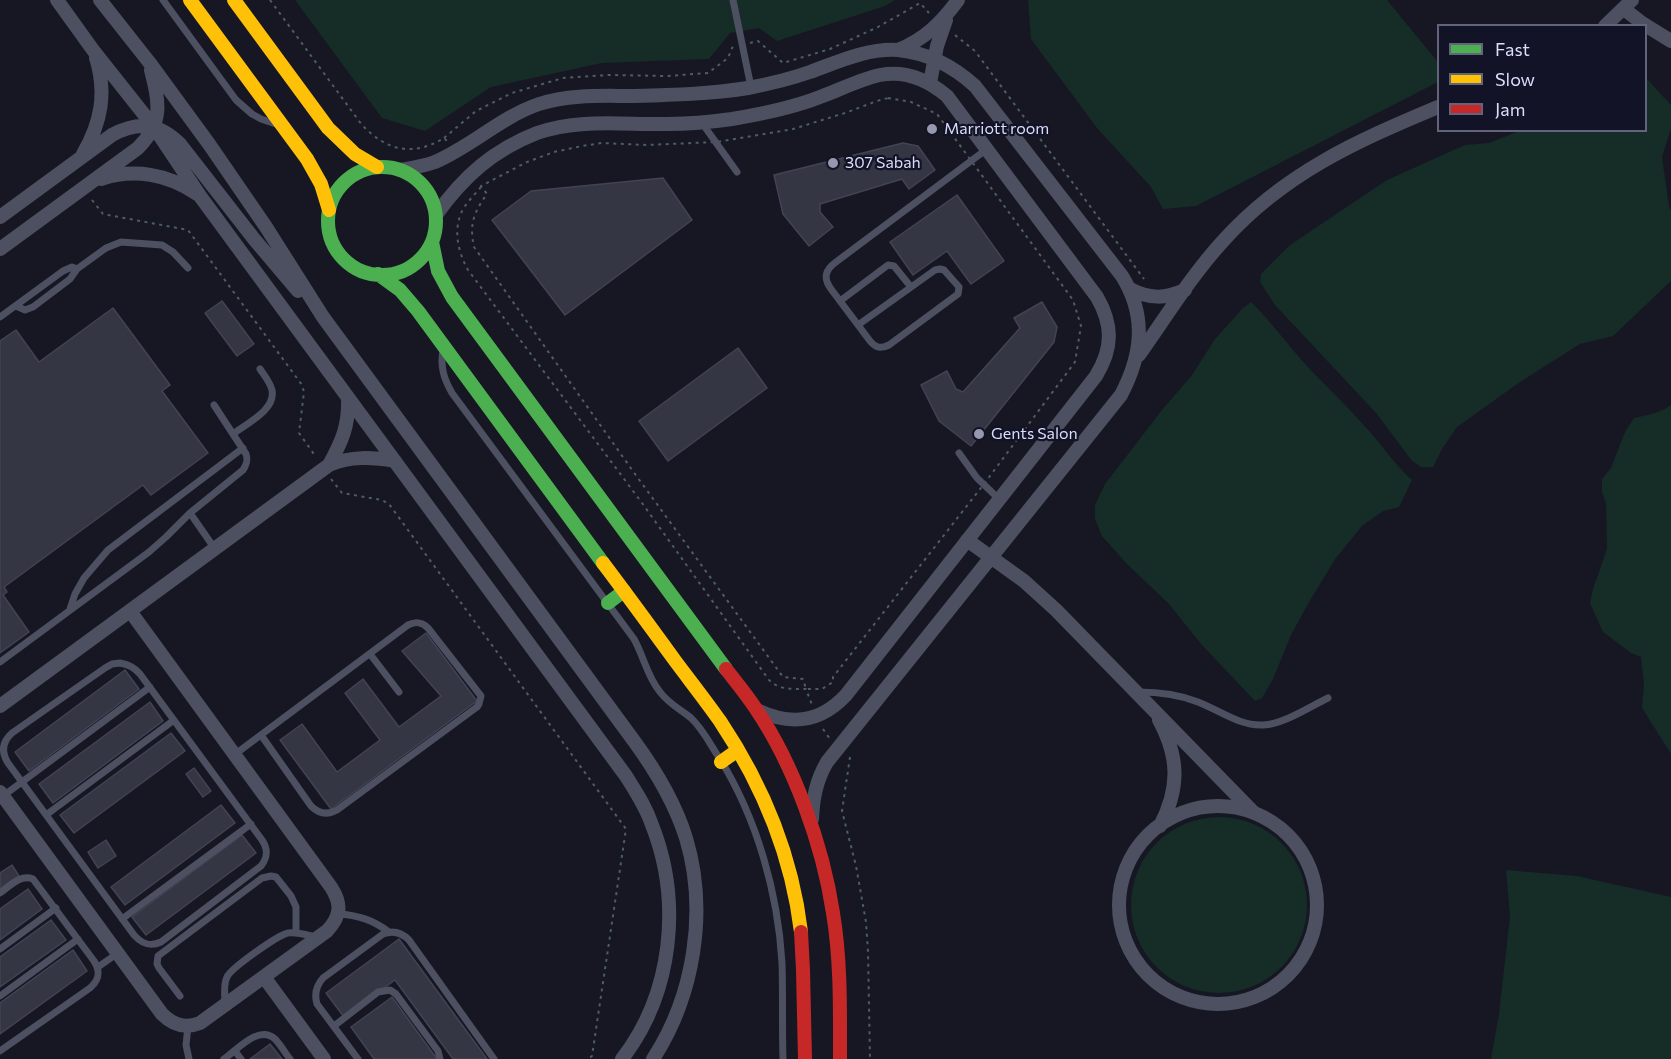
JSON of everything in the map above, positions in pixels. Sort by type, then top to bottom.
[{"type":"street","points":[[57,0],[154,127],[200,196],[627,776],[640,799],[652,823],[666,874],[669,927],[661,980],[641,1029],[622,1059]]},
{"type":"street","points":[[100,0],[149,62],[238,185],[323,317],[650,764],[664,787],[686,837],[692,864],[696,919],[694,946],[682,1000],[653,1059]]},
{"type":"street","points":[[190,0],[314,171],[321,184],[329,210]]},
{"type":"street","points":[[234,0],[328,128],[350,150],[377,167]]},
{"type":"street","points":[[1607,24],[1628,4],[1671,41]]},
{"type":"street","points":[[930,83],[941,25],[954,5]]},
{"type":"street","points":[[897,50],[922,38],[941,25]]},
{"type":"street","points":[[80,159],[97,125],[101,106],[99,68],[93,50]]},
{"type":"street","points":[[400,170],[435,162],[510,117],[555,100],[587,96],[696,94],[751,87],[790,78],[862,53],[897,50],[916,53],[934,58],[956,70],[975,86],[1112,262],[1130,289],[1139,328],[1136,359],[1130,379],[1121,395],[827,762],[818,779],[813,797],[812,824]]},
{"type":"street","points":[[0,249],[138,148],[147,139],[158,117],[159,104],[149,62]]},
{"type":"street","points":[[436,215],[471,172],[512,144],[556,128],[586,123],[702,122],[756,115],[813,100],[880,75],[907,75],[930,83],[947,96],[1097,297],[1104,309],[1110,336],[1104,364],[846,695],[830,710],[816,717],[781,719],[757,710]]},
{"type":"street","points":[[1136,359],[1203,264],[1231,232],[1270,196],[1295,177],[1350,145],[1437,107]]},
{"type":"street","points":[[0,217],[122,129],[132,126],[154,127],[164,131],[180,144],[254,239],[323,317]]},
{"type":"street","points":[[388,167],[400,170],[414,177],[425,187],[433,200],[436,224],[432,242],[427,252],[410,267],[400,272],[378,274],[365,272],[343,258],[336,248],[330,236],[329,210],[341,186],[363,170],[388,167]]},
{"type":"street","points":[[88,184],[122,174],[151,175],[177,182],[200,196]]},
{"type":"street","points":[[432,242],[438,271],[453,297],[757,710],[788,766],[812,824],[824,863],[832,903],[837,943],[840,1059]]},
{"type":"street","points":[[378,274],[410,300],[719,720],[756,781],[783,847],[792,881],[802,951],[806,1059]]},
{"type":"street","points":[[1130,289],[1154,297],[1165,297],[1185,290]]},
{"type":"street","points":[[326,467],[343,440],[349,412],[348,398]]},
{"type":"street","points":[[0,706],[326,467],[341,460],[354,458],[395,461]]},
{"type":"street","points":[[967,540],[1016,574],[1041,595],[1254,813]]},
{"type":"street","points":[[608,603],[624,591]]},
{"type":"street","points":[[2,794],[167,1019],[173,1023],[188,1026],[200,1023],[334,924],[339,905],[337,895],[130,611]]},
{"type":"street","points":[[1150,705],[1167,734],[1175,765],[1172,797],[1160,826]]},
{"type":"street","points":[[722,762],[738,750]]},
{"type":"street","points":[[1215,807],[1235,808],[1254,813],[1283,831],[1305,857],[1314,878],[1317,900],[1316,922],[1309,944],[1298,964],[1283,980],[1264,993],[1231,1003],[1197,1002],[1156,983],[1140,967],[1128,947],[1121,926],[1119,903],[1122,881],[1130,860],[1143,841],[1176,816],[1196,809],[1215,807]]},
{"type":"street","points":[[264,977],[324,1059]]},
{"type":"lane","points":[[163,0],[236,100],[261,119],[282,125]]},
{"type":"lane","points":[[733,0],[751,87]]},
{"type":"lane","points":[[702,122],[737,172]]},
{"type":"lane","points":[[858,325],[936,270],[940,269],[947,274],[959,287],[960,290],[956,296],[884,348],[878,348],[873,346],[826,283],[826,274],[829,267],[987,149]]},
{"type":"lane","points":[[0,317],[16,306],[25,310],[33,307],[73,276],[77,268],[113,244],[129,242],[162,245],[168,247],[188,268]]},
{"type":"lane","points":[[840,301],[888,265],[894,266],[911,287]]},
{"type":"lane","points":[[443,345],[442,370],[452,393],[639,647],[653,684],[670,703],[698,726],[722,762],[738,793],[764,859],[778,927],[782,962],[783,1059]]},
{"type":"lane","points":[[233,434],[263,412],[272,400],[270,385],[260,369]]},
{"type":"lane","points":[[0,662],[157,545],[190,513],[243,470],[247,459],[243,448],[214,405]]},
{"type":"lane","points":[[69,611],[84,578],[108,550],[243,448]]},
{"type":"lane","points":[[959,453],[999,500]]},
{"type":"lane","points":[[190,513],[215,549]]},
{"type":"lane","points":[[234,755],[412,623],[421,623],[428,628],[479,693],[481,700],[479,704],[337,810],[328,813],[319,812],[311,806],[261,735]]},
{"type":"lane","points":[[370,654],[399,692]]},
{"type":"lane","points":[[112,664],[128,664],[135,668],[174,720],[265,844],[267,856],[261,866],[161,942],[149,945],[138,940],[122,919],[3,753],[5,742],[12,734],[112,664]]},
{"type":"lane","points":[[2,794],[22,782],[150,687]]},
{"type":"lane","points":[[1138,692],[1163,693],[1188,698],[1254,725],[1275,723],[1328,698]]},
{"type":"lane","points":[[46,815],[174,720]]},
{"type":"lane","points":[[122,919],[251,824]]},
{"type":"lane","points":[[0,893],[23,877],[33,879],[98,967],[99,975],[96,983],[90,988],[0,1051]]},
{"type":"lane","points":[[180,996],[159,968],[158,956],[262,878],[276,877],[291,896],[296,907],[296,933]]},
{"type":"lane","points":[[0,949],[56,908]]},
{"type":"lane","points":[[338,914],[362,917],[389,932]]},
{"type":"lane","points":[[358,1059],[317,1004],[316,987],[319,982],[383,934],[389,932],[400,933],[409,939],[494,1059]]},
{"type":"lane","points":[[225,1005],[224,983],[229,973],[281,935],[296,933],[318,938]]},
{"type":"lane","points":[[0,996],[78,939]]},
{"type":"lane","points":[[98,967],[118,953]]},
{"type":"lane","points":[[334,1026],[378,992],[390,990],[396,994],[431,1042],[440,1055],[440,1059]]},
{"type":"lane","points":[[188,1026],[186,1045],[189,1059]]},
{"type":"lane","points":[[224,1059],[257,1035],[267,1035],[276,1040],[290,1059]]},
{"type":"lane","points":[[235,1051],[241,1059]]},
{"type":"path","points":[[270,0],[362,125],[371,134],[393,146],[406,149],[431,146],[476,111],[512,93],[563,78],[708,73],[728,58],[732,48],[758,41],[783,63],[830,49],[878,27],[920,3],[941,25],[975,51],[1146,282],[1154,297]]},
{"type":"path","points":[[888,98],[911,102],[937,114],[972,161],[1073,300],[1081,326],[1075,362],[984,484],[833,677],[833,682],[822,689],[783,688],[769,680],[642,502],[468,270],[458,246],[459,220],[464,207],[481,186],[526,162],[554,152],[602,143],[646,145],[716,142],[794,129],[888,98]]},
{"type":"path","points":[[444,138],[454,151]]},
{"type":"path","points":[[471,172],[487,194],[474,216],[471,233],[474,247],[783,677],[803,680],[816,717],[825,734],[850,757],[842,811],[856,866],[866,922],[870,1059]]},
{"type":"path","points":[[88,184],[103,214],[188,230],[302,385],[304,393],[299,433],[326,467],[342,493],[382,500],[389,504],[626,829],[592,1056],[588,1059]]},
{"type":"green space","points":[[295,0],[895,0],[885,6],[777,41],[759,28],[730,33],[709,59],[602,63],[491,87],[425,131],[382,118]]},
{"type":"green space","points":[[1028,0],[1387,0],[1437,61],[1437,83],[1196,206],[1163,209],[1151,187],[1097,128],[1031,39]]},
{"type":"green space","points":[[1647,79],[1671,105],[1671,129],[1662,157],[1671,211],[1671,281],[1613,336],[1580,344],[1520,382],[1457,427],[1433,467],[1421,467],[1412,461],[1377,414],[1275,305],[1260,282],[1261,274],[1290,245],[1387,180],[1465,145],[1489,143],[1516,132],[1647,132]]},
{"type":"green space","points":[[1251,302],[1412,480],[1399,507],[1383,511],[1362,526],[1336,558],[1291,635],[1273,679],[1262,698],[1255,701],[1201,644],[1169,604],[1126,563],[1102,536],[1095,519],[1095,505],[1105,484],[1192,375],[1215,339]]},
{"type":"green space","points":[[1671,405],[1671,754],[1642,708],[1644,684],[1641,657],[1631,653],[1603,632],[1590,603],[1607,549],[1606,503],[1602,492],[1602,479],[1611,468],[1625,432],[1634,418],[1658,412]]},
{"type":"green space","points":[[1219,817],[1253,824],[1268,832],[1281,843],[1292,856],[1300,871],[1307,905],[1300,939],[1292,954],[1281,967],[1268,978],[1253,986],[1219,993],[1185,986],[1170,978],[1157,967],[1146,954],[1138,939],[1131,905],[1138,871],[1146,856],[1157,843],[1170,832],[1185,824]]},
{"type":"green space","points":[[1506,870],[1577,876],[1671,897],[1671,1059],[1491,1059],[1499,1014],[1510,916]]},
{"type":"building","points":[[903,143],[918,146],[935,170],[909,189],[902,179],[820,204],[820,212],[833,227],[809,246],[783,214],[774,175]]},
{"type":"building","points":[[663,178],[692,220],[565,315],[492,220],[531,191]]},
{"type":"building","points":[[957,195],[1004,261],[971,284],[947,251],[913,275],[890,242]]},
{"type":"building","points":[[222,301],[254,344],[237,356],[205,313]]},
{"type":"building","points":[[1042,302],[1057,327],[1054,342],[971,446],[939,421],[921,385],[947,371],[956,389],[963,392],[1020,328],[1014,318]]},
{"type":"building","points":[[113,308],[170,385],[162,391],[208,453],[151,495],[143,485],[4,587],[7,592],[3,595],[29,632],[0,653],[0,341],[16,330],[39,362]]},
{"type":"building","points":[[738,348],[767,388],[668,461],[639,421]]},
{"type":"building","points":[[426,633],[477,701],[331,809],[280,740],[302,724],[337,772],[380,740],[345,693],[363,679],[399,727],[441,696],[402,651]]},
{"type":"building","points":[[125,670],[139,689],[29,771],[15,752]]},
{"type":"building","points":[[150,702],[163,721],[53,803],[39,784]]},
{"type":"building","points":[[171,733],[185,751],[74,833],[60,815]]},
{"type":"building","points":[[194,768],[211,791],[203,797],[186,774]]},
{"type":"building","points":[[221,805],[235,823],[125,905],[111,887]]},
{"type":"building","points":[[242,835],[256,853],[146,935],[132,917]]},
{"type":"building","points":[[106,840],[116,856],[98,868],[88,852]]},
{"type":"building","points":[[12,865],[19,876],[0,889],[0,873]]},
{"type":"building","points":[[28,889],[42,909],[0,940],[0,909]]},
{"type":"building","points":[[51,920],[66,940],[0,987],[0,957]]},
{"type":"building","points":[[399,939],[487,1059],[453,1059],[395,980],[344,1017],[326,993]]},
{"type":"building","points":[[73,950],[87,971],[0,1034],[0,1003]]},
{"type":"building","points":[[392,997],[437,1059],[374,1059],[351,1027]]},
{"type":"building","points":[[270,1044],[282,1059],[250,1059]]},
{"type":"traffic: fast","points":[[382,167],[403,171],[420,183],[432,200],[436,221],[432,242],[420,259],[403,271],[382,275],[361,271],[344,259],[332,242],[328,221],[332,200],[344,183],[361,171],[382,167]]},
{"type":"traffic: fast","points":[[432,242],[438,271],[452,297],[726,669]]},
{"type":"traffic: fast","points":[[378,274],[400,290],[418,311],[603,563]]},
{"type":"traffic: fast","points":[[608,603],[624,591]]},
{"type":"traffic: slow","points":[[190,0],[307,159],[321,184],[329,210]]},
{"type":"traffic: slow","points":[[234,0],[328,128],[355,154],[377,167]]},
{"type":"traffic: slow","points":[[603,563],[720,721],[749,770],[762,795],[782,848],[797,904],[801,932]]},
{"type":"traffic: slow","points":[[721,762],[738,750]]},
{"type":"traffic: jam","points":[[726,669],[756,709],[783,755],[805,807],[822,861],[836,931],[840,986],[840,1059]]},
{"type":"traffic: jam","points":[[801,932],[805,1059]]},
{"type":"place","name":"Marriott room","points":[[932,129]]},
{"type":"place","name":"307 Sabah","points":[[833,163]]},
{"type":"place","name":"Gents Salon","points":[[979,434]]}]
